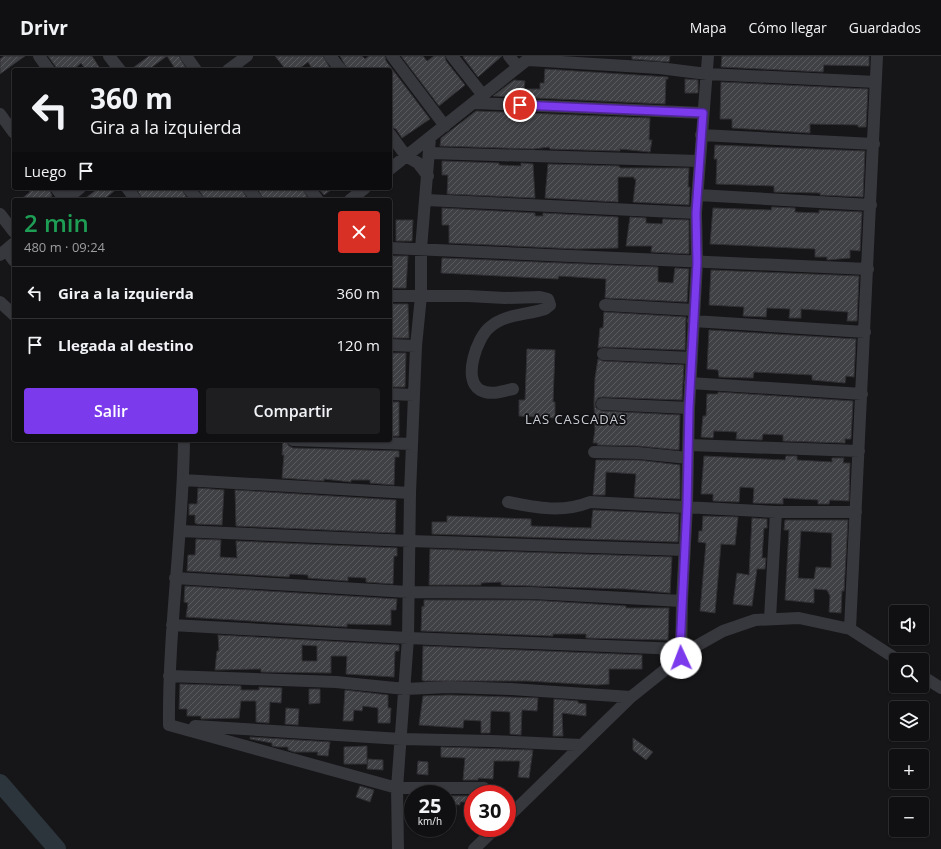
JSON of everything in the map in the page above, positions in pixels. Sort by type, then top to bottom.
[{"type":"street","points":[[39,56],[48,68]]},
{"type":"street","points":[[109,56],[118,68]]},
{"type":"street","points":[[186,56],[195,68]]},
{"type":"street","points":[[231,68],[247,56]]},
{"type":"street","points":[[330,56],[339,68]]},
{"type":"street","points":[[392,56],[445,126]]},
{"type":"street","points":[[452,56],[478,99]]},
{"type":"street","points":[[509,56],[518,67]]},
{"type":"street","points":[[681,653],[690,383],[697,263],[696,213],[708,56]]},
{"type":"street","points":[[850,629],[877,56]]},
{"type":"street","points":[[392,167],[530,58],[660,68],[707,74],[876,82]]},
{"type":"street","points":[[478,99],[703,113]]},
{"type":"street","points":[[0,114],[12,130]]},
{"type":"street","points":[[701,135],[874,144]]},
{"type":"street","points":[[392,137],[406,156],[418,163],[428,176]]},
{"type":"street","points":[[398,849],[397,788],[408,638],[410,493],[416,346],[421,296],[421,249],[430,153],[430,138]]},
{"type":"street","points":[[430,153],[699,161]]},
{"type":"street","points":[[68,198],[78,190]]},
{"type":"street","points":[[190,190],[196,198]]},
{"type":"street","points":[[310,190],[316,198]]},
{"type":"street","points":[[352,198],[362,190]]},
{"type":"street","points":[[698,195],[871,205]]},
{"type":"street","points":[[426,200],[696,213]]},
{"type":"street","points":[[0,214],[12,229]]},
{"type":"street","points":[[392,248],[697,263],[868,269]]},
{"type":"street","points":[[392,296],[540,297],[548,299],[550,305],[545,309],[508,317],[494,324],[482,336],[477,347],[473,359],[473,374],[474,383],[478,389],[493,393],[513,389]]},
{"type":"street","points":[[1,304],[12,313]]},
{"type":"street","points":[[605,305],[865,332]]},
{"type":"street","points":[[392,345],[416,346]]},
{"type":"street","points":[[603,354],[692,358]]},
{"type":"street","points":[[690,383],[862,394]]},
{"type":"street","points":[[392,394],[414,395]]},
{"type":"street","points":[[602,404],[689,408]]},
{"type":"street","points":[[170,725],[169,676],[175,578],[184,480],[184,442]]},
{"type":"street","points":[[352,442],[412,444]]},
{"type":"street","points":[[594,452],[859,451]]},
{"type":"street","points":[[184,480],[410,493]]},
{"type":"street","points":[[508,502],[551,509],[568,509],[590,502],[687,506],[776,512],[856,512]]},
{"type":"street","points":[[770,618],[776,512]]},
{"type":"street","points":[[180,531],[410,541],[684,550]]},
{"type":"street","points":[[175,578],[408,592],[531,593],[682,601]]},
{"type":"street","points":[[516,809],[632,697],[681,653],[723,631],[755,620],[770,618],[799,618],[850,629],[889,654]]},
{"type":"street","points":[[172,625],[681,653]]},
{"type":"street","points":[[169,676],[336,682],[405,689],[511,689],[632,697]]},
{"type":"street","points":[[929,680],[941,688]]},
{"type":"street","points":[[170,725],[401,739],[491,740],[582,745]]},
{"type":"street","points":[[170,725],[397,788],[464,788]]},
{"type":"street","points":[[474,849],[487,837]]},
{"type":"building","points":[[4,56],[25,56],[0,74],[0,59]]},
{"type":"building","points":[[48,56],[92,56],[100,68],[85,68],[81,63],[75,68],[57,68]]},
{"type":"building","points":[[149,56],[167,56],[151,68],[133,68]]},
{"type":"building","points":[[167,56],[179,56],[186,68],[175,68]]},
{"type":"building","points":[[275,56],[323,56],[330,68],[312,68],[308,62],[300,68],[284,68]]},
{"type":"building","points":[[340,56],[362,56],[365,59],[369,56],[385,56],[386,61],[391,68],[373,67],[347,68]]},
{"type":"building","points":[[401,56],[423,56],[427,61],[434,56],[445,56],[446,61],[465,85],[439,106]]},
{"type":"building","points":[[502,56],[478,77],[463,57]]},
{"type":"building","points":[[632,56],[670,56],[669,62],[632,59]]},
{"type":"building","points":[[722,56],[869,56],[869,66],[824,65],[823,72],[721,67]]},
{"type":"building","points":[[392,69],[430,119],[402,138],[396,129],[392,128]]},
{"type":"building","points":[[545,69],[668,77],[668,79],[666,79],[665,104],[493,96],[514,80],[525,81],[524,89],[540,89],[540,83],[544,83]]},
{"type":"building","points":[[685,79],[698,80],[698,93],[685,93]]},
{"type":"building","points":[[721,82],[868,89],[866,127],[858,127],[858,125],[810,124],[810,133],[732,128],[732,119],[720,119]]},
{"type":"building","points":[[476,111],[650,118],[649,140],[652,140],[650,152],[620,149],[620,151],[550,149],[549,147],[533,149],[440,146],[441,138]]},
{"type":"building","points":[[715,145],[865,151],[863,197],[820,195],[820,193],[774,192],[774,186],[716,184],[717,159],[714,159]]},
{"type":"building","points":[[442,161],[499,163],[499,165],[521,166],[521,163],[533,164],[535,198],[447,194],[448,175],[442,175]]},
{"type":"building","points":[[548,164],[619,166],[620,168],[689,168],[689,205],[633,202],[636,179],[634,179],[634,177],[618,177],[618,202],[545,198]]},
{"type":"building","points":[[29,190],[50,190],[52,196],[49,198],[22,198],[30,192]]},
{"type":"building","points":[[96,190],[116,190],[106,198],[86,198]]},
{"type":"building","points":[[137,190],[182,190],[187,198],[142,198]]},
{"type":"building","points":[[199,190],[242,190],[247,198],[204,198]]},
{"type":"building","points":[[258,190],[303,190],[308,198],[263,198]]},
{"type":"building","points":[[320,190],[331,190],[324,195]]},
{"type":"building","points":[[772,207],[795,208],[795,212],[819,213],[819,210],[862,212],[860,251],[850,250],[850,258],[827,260],[827,257],[815,257],[815,249],[710,244],[713,208],[771,210]]},
{"type":"building","points":[[442,208],[535,213],[535,216],[543,216],[543,213],[618,217],[618,248],[577,249],[449,243],[449,225],[442,225]]},
{"type":"building","points":[[630,217],[646,218],[646,223],[662,224],[663,219],[689,220],[689,254],[651,252],[652,246],[626,246]]},
{"type":"building","points":[[396,220],[413,220],[412,241],[396,241]]},
{"type":"building","points":[[392,256],[408,256],[406,288],[392,288]]},
{"type":"building","points":[[442,258],[658,267],[658,282],[673,283],[675,268],[689,269],[687,302],[605,298],[606,279],[559,276],[558,279],[441,273]]},
{"type":"building","points":[[711,270],[859,276],[857,321],[847,321],[848,312],[801,309],[801,318],[789,318],[790,309],[767,308],[766,317],[743,316],[744,307],[709,305]]},
{"type":"building","points":[[392,304],[408,304],[409,338],[393,338]]},
{"type":"building","points":[[604,312],[686,317],[685,350],[598,348],[600,328],[603,328]]},
{"type":"building","points":[[709,330],[856,339],[854,377],[846,376],[845,383],[812,380],[812,375],[754,372],[753,378],[719,377],[718,370],[707,369]]},
{"type":"building","points":[[527,349],[555,350],[553,402],[555,402],[555,418],[519,416],[519,400],[525,400]]},
{"type":"building","points":[[392,353],[406,353],[405,387],[392,387]]},
{"type":"building","points":[[598,359],[603,361],[684,365],[682,400],[602,397],[598,398],[595,403],[596,408],[602,411],[680,415],[679,450],[638,446],[597,445],[598,443],[593,443],[595,430],[594,402],[595,378]]},
{"type":"building","points":[[718,392],[853,401],[851,439],[845,439],[845,443],[783,441],[783,435],[763,434],[762,440],[736,439],[737,432],[714,431],[713,438],[701,437],[703,416],[706,416],[707,394],[718,394]]},
{"type":"building","points":[[392,402],[399,402],[399,436],[392,436]]},
{"type":"building","points":[[283,442],[287,442],[289,446],[293,448],[399,451],[399,457],[395,457],[394,485],[370,483],[370,480],[351,480],[351,482],[324,479],[324,481],[282,478],[284,455],[282,455]]},
{"type":"building","points":[[704,456],[785,460],[786,456],[797,456],[797,460],[832,462],[832,458],[844,458],[843,463],[850,463],[849,501],[830,500],[829,504],[818,504],[818,500],[783,498],[783,504],[753,503],[754,488],[740,487],[739,502],[713,501],[713,494],[701,494]]},
{"type":"building","points":[[596,460],[638,460],[680,465],[680,499],[634,497],[636,474],[606,472],[605,495],[593,495]]},
{"type":"building","points":[[198,488],[224,490],[222,525],[197,524],[195,523],[195,515],[189,515],[189,504],[197,504]]},
{"type":"building","points":[[235,490],[396,500],[395,533],[236,526]]},
{"type":"building","points":[[593,510],[679,514],[678,542],[432,534],[432,522],[447,522],[447,516],[531,519],[531,526],[591,528]]},
{"type":"building","points":[[703,516],[738,517],[735,545],[721,544],[715,613],[700,611],[706,543],[698,542],[699,531],[702,531]]},
{"type":"building","points":[[752,518],[767,519],[767,528],[764,528],[762,558],[766,558],[765,569],[757,569],[752,606],[733,604],[737,573],[749,575]]},
{"type":"building","points":[[785,520],[848,520],[844,591],[842,591],[841,613],[829,612],[830,596],[827,590],[814,589],[814,603],[785,600],[789,530],[784,530]],"holes":[[[801,531],[832,533],[831,568],[816,567],[814,579],[798,578]]]},
{"type":"building","points":[[196,539],[221,540],[220,557],[237,558],[236,541],[397,548],[397,556],[394,556],[393,584],[366,582],[366,578],[348,577],[348,581],[308,578],[308,575],[290,574],[289,577],[187,571],[188,555],[195,555]]},
{"type":"building","points":[[430,549],[672,557],[670,593],[626,589],[501,585],[501,582],[481,583],[481,585],[429,585]]},
{"type":"building","points":[[185,586],[397,599],[396,610],[391,610],[391,625],[347,624],[347,627],[186,617],[188,603],[184,602]]},
{"type":"building","points":[[424,600],[531,600],[626,606],[626,608],[669,608],[668,640],[586,638],[586,634],[553,634],[553,636],[421,631],[422,606],[424,607]]},
{"type":"building","points":[[218,635],[399,645],[399,651],[395,651],[394,677],[346,674],[347,656],[331,656],[331,673],[261,672],[261,669],[215,670],[217,651],[219,651]],"holes":[[[302,645],[317,646],[317,661],[302,661]]]},
{"type":"building","points":[[423,646],[642,655],[642,669],[609,669],[609,684],[597,685],[527,681],[424,681],[422,680]]},
{"type":"building","points":[[180,684],[241,686],[241,690],[259,690],[259,687],[282,688],[281,703],[270,702],[269,723],[256,722],[256,701],[241,701],[239,718],[201,719],[201,716],[187,716],[187,709],[179,709]]},
{"type":"building","points":[[309,689],[320,689],[320,703],[309,704]]},
{"type":"building","points":[[345,690],[388,695],[388,708],[391,708],[390,723],[378,723],[378,708],[363,706],[362,711],[354,710],[353,721],[343,721]]},
{"type":"building","points":[[449,695],[538,698],[537,711],[522,710],[521,735],[510,734],[510,712],[491,711],[490,733],[481,733],[481,721],[464,720],[463,728],[419,725],[423,696]]},
{"type":"building","points":[[554,699],[578,701],[578,703],[586,704],[586,716],[562,713],[563,736],[553,736]]},
{"type":"building","points":[[286,708],[299,709],[298,725],[285,724]]},
{"type":"building","points":[[250,737],[330,742],[328,756],[317,755],[318,752],[294,752],[288,750],[288,747],[272,746],[272,743],[250,739]]},
{"type":"building","points":[[633,738],[653,752],[646,760],[633,750]]},
{"type":"building","points":[[367,746],[367,764],[344,764],[344,747]]},
{"type":"building","points":[[441,747],[533,750],[529,778],[518,777],[520,761],[494,761],[493,779],[478,778],[478,780],[463,780],[465,758],[441,757]]},
{"type":"building","points":[[368,759],[383,760],[383,770],[367,769]]},
{"type":"building","points":[[418,761],[428,762],[428,775],[417,774]]},
{"type":"building","points":[[360,786],[374,790],[370,802],[356,797]]},
{"type":"building","points":[[456,796],[464,796],[464,802],[460,802],[460,805],[456,805]]},
{"type":"waterway","points":[[0,783],[57,849]]},
{"type":"district","name":"LAS CASCADAS","points":[[576,419]]},
{"type":"route","points":[[520,105],[703,113],[696,213],[697,263],[689,408],[687,506],[680,649],[681,658]]}]
